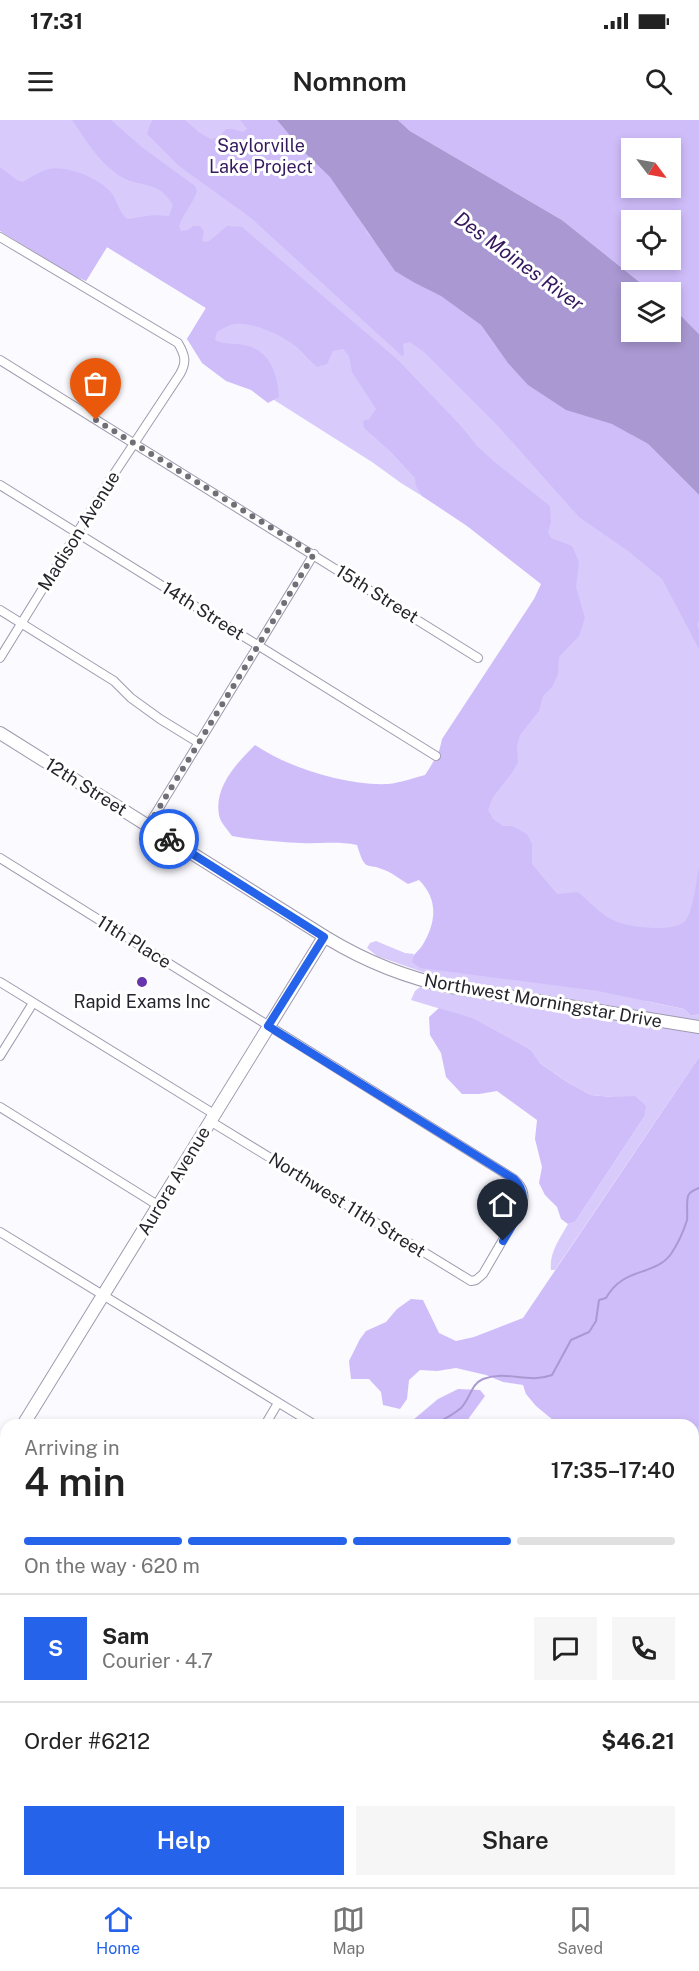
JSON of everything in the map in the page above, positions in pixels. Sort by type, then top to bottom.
[{"type":"main road","name":"12th Street","points":[[0,734],[324,937]]},
{"type":"main road","name":"Aurora Avenue","points":[[27,1419],[324,937]]},
{"type":"main road","name":"Northwest Morningstar Drive","points":[[324,937],[345,949],[423,982],[699,1027]]},
{"type":"street","name":"Madison Avenue","points":[[0,238],[178,343],[185,355],[184,368],[134,443],[0,658]]},
{"type":"street","name":"15th Street","points":[[0,360],[478,658]]},
{"type":"street","name":"14th Street","points":[[0,485],[436,756]]},
{"type":"street","points":[[148,826],[314,554]]},
{"type":"street","points":[[0,610],[114,681],[146,709],[199,743]]},
{"type":"street","name":"11th Place","points":[[0,858],[521,1185],[524,1191],[522,1207],[483,1274]]},
{"type":"street","name":"Northwest 11th Street","points":[[0,982],[466,1279],[476,1280],[483,1274]]},
{"type":"street","points":[[0,1056],[33,1003]]},
{"type":"street","points":[[0,1107],[159,1206]]},
{"type":"street","points":[[0,1232],[305,1419]]},
{"type":"street","points":[[269,1419],[278,1403]]},
{"type":"green space","points":[[0,120],[277,120],[699,495],[699,1004],[645,1001],[684,1009],[691,1016],[699,1014],[699,1022],[445,980],[377,956],[367,948],[370,943],[376,941],[405,953],[414,954],[413,956],[508,859],[413,798],[440,749],[552,576],[401,483],[372,462],[200,353],[187,339],[206,308],[107,247],[86,281],[0,229]]},
{"type":"green space","points":[[72,120],[111,120],[143,148],[195,186],[197,191],[179,227],[181,231],[200,226],[204,231],[202,241],[208,242],[227,226],[242,227],[398,360],[477,446],[550,506],[551,522],[548,532],[551,538],[572,546],[579,562],[576,587],[585,618],[579,636],[559,657],[558,674],[552,687],[543,696],[539,711],[520,735],[517,745],[518,762],[493,797],[488,810],[493,819],[503,826],[512,826],[527,834],[532,844],[532,864],[557,894],[578,892],[598,910],[617,922],[659,928],[684,922],[692,905],[699,868],[699,1014],[691,1016],[684,1009],[598,991],[420,968],[412,962],[427,937],[433,912],[430,896],[419,880],[408,884],[387,871],[367,865],[362,860],[357,845],[284,842],[232,836],[224,826],[218,805],[223,786],[234,768],[255,745],[284,761],[337,779],[388,784],[425,775],[438,756],[442,739],[534,599],[541,584],[467,526],[422,496],[416,486],[415,478],[364,428],[363,421],[369,419],[376,409],[352,372],[349,356],[343,349],[333,351],[327,364],[317,367],[294,345],[260,328],[234,324],[217,332],[215,340],[253,347],[266,357],[277,380],[279,397],[268,403],[251,390],[226,381],[202,363],[187,339],[206,308],[107,247],[86,281],[0,231],[0,167],[23,182],[49,169],[74,171],[84,174],[108,189],[127,219],[154,215],[169,216],[173,205],[167,196],[154,187],[133,182],[117,174],[92,149]]},
{"type":"green space","name":"Saylorville Lake Project","points":[[153,120],[185,120],[211,139],[220,136],[226,129],[243,132],[247,129],[240,120],[277,120],[303,151],[330,177],[368,234],[386,255],[415,283],[441,296],[481,325],[528,385],[566,410],[612,424],[648,444],[699,495],[699,621],[697,624],[699,649],[662,579],[628,551],[579,517],[497,425],[424,352],[410,342],[403,344],[403,357],[251,218],[179,166],[147,134]]},
{"type":"green space","points":[[398,120],[699,120],[699,334],[681,317],[681,282],[640,282],[624,270],[681,270],[681,210],[621,210],[621,267],[562,220],[410,131]]},
{"type":"green space","points":[[420,987],[537,1008],[699,1032],[699,1057],[555,1270],[551,1270],[552,1257],[568,1224],[575,1222],[644,1117],[612,1097],[591,1095],[567,1082],[539,1062],[531,1050],[451,1012],[411,1000],[415,991]]},
{"type":"green space","points":[[439,1008],[472,1018],[531,1050],[540,1063],[591,1095],[635,1096],[646,1106],[644,1117],[575,1222],[568,1224],[561,1219],[557,1207],[545,1195],[539,1183],[542,1167],[535,1139],[537,1120],[497,1091],[462,1094],[446,1077],[441,1053],[430,1035],[429,1017]]},
{"type":"green space","points":[[699,1057],[699,1419],[552,1419],[536,1406],[526,1394],[523,1385],[503,1382],[486,1375],[456,1368],[437,1371],[420,1370],[409,1380],[407,1399],[400,1409],[383,1405],[381,1392],[369,1379],[351,1379],[349,1361],[366,1331],[386,1322],[397,1309],[411,1299],[423,1300],[439,1333],[456,1341],[474,1337],[523,1318]]},
{"type":"green space","points":[[458,1389],[480,1390],[485,1396],[469,1419],[414,1419],[438,1399]]},
{"type":"water","name":"Des Moines River","points":[[277,120],[398,120],[410,131],[562,220],[621,267],[621,270],[624,270],[640,282],[621,282],[621,342],[681,342],[681,316],[699,334],[699,495],[648,444],[612,424],[566,410],[528,385],[508,363],[481,325],[441,296],[395,271],[330,177],[303,151]]},
{"type":"waterway","points":[[444,1419],[461,1408],[476,1384],[483,1379],[501,1376],[535,1378],[552,1375],[571,1340],[589,1332],[596,1321],[599,1300],[606,1298],[621,1281],[656,1266],[671,1254],[687,1220],[688,1196],[699,1188]]},
{"type":"way so far","points":[[96,420],[314,554],[148,826],[169,839]]},
{"type":"place","name":"Rapid Exams Inc","points":[[142,982]]},
{"type":"route","points":[[169,839],[324,937],[268,1026],[521,1185],[524,1191],[522,1207],[503,1241]]}]
